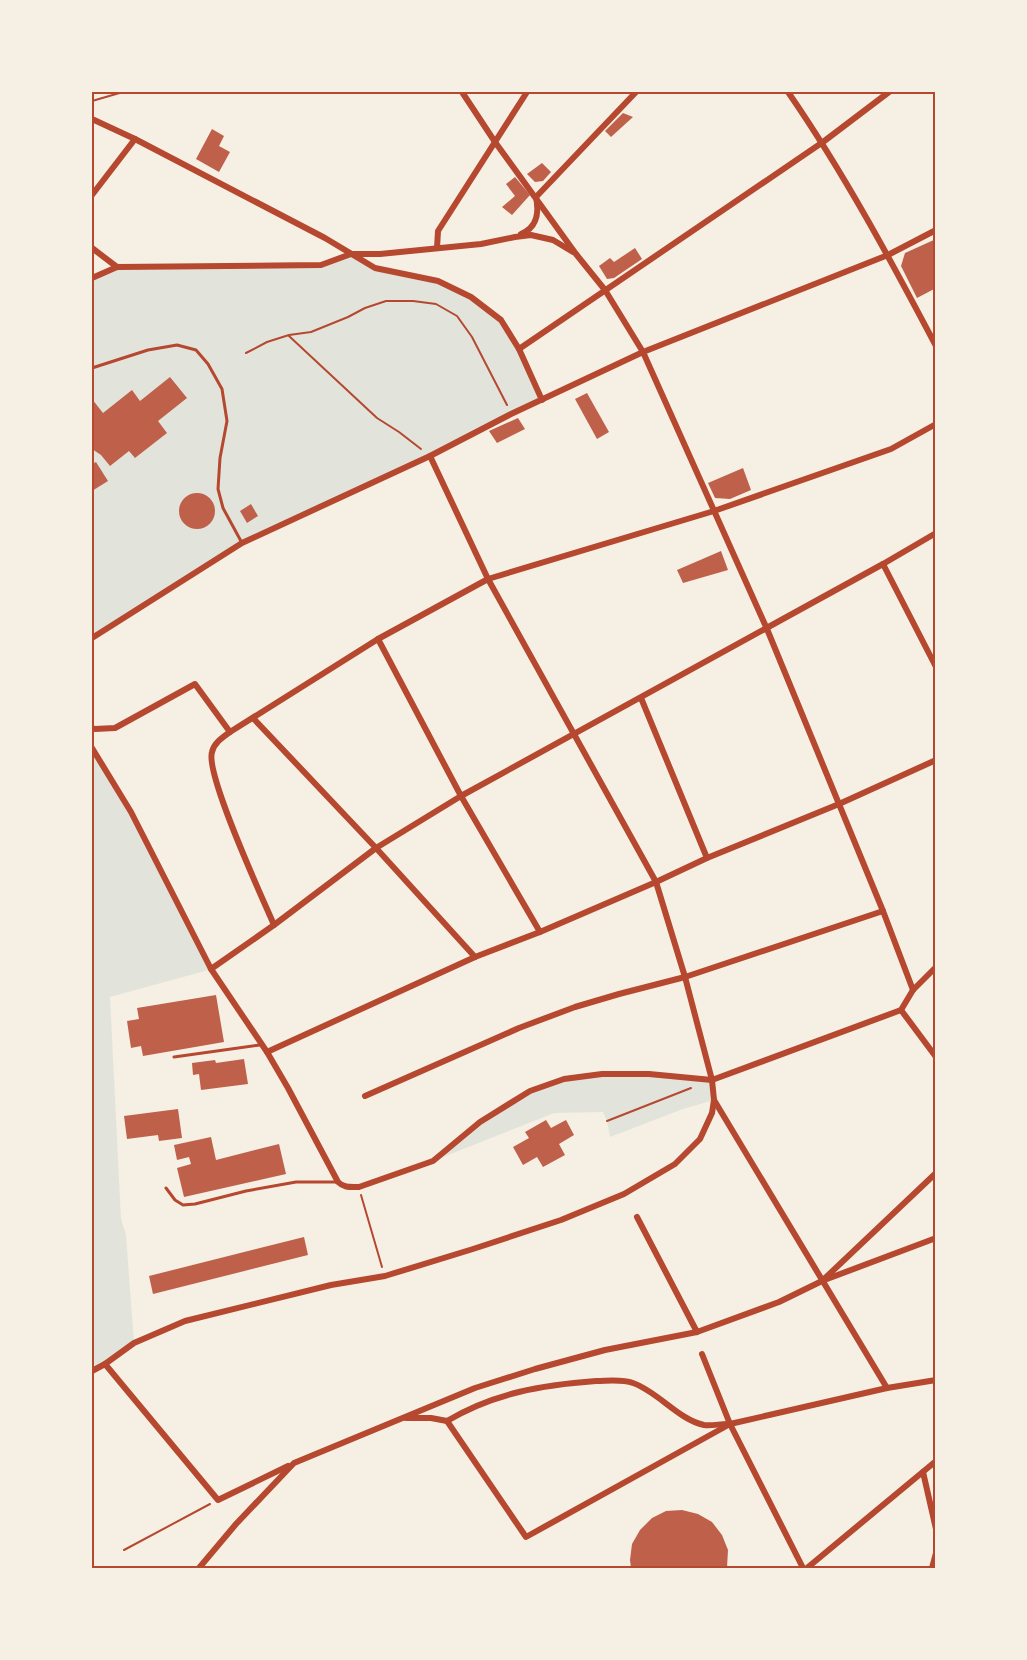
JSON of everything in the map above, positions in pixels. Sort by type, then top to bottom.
[{"type":"street","points":[[462,92],[495,142],[576,254],[605,290],[644,352],[767,628],[914,990]]},
{"type":"street","points":[[437,248],[438,231],[527,92]]},
{"type":"street","points":[[536,196],[636,92]]},
{"type":"street","points":[[788,92],[823,142],[888,255],[936,346]]},
{"type":"street","points":[[519,349],[823,142],[889,92]]},
{"type":"street","points":[[92,119],[325,238],[375,268],[438,281],[471,297],[501,320],[519,349],[542,400]]},
{"type":"street","points":[[92,195],[135,139]]},
{"type":"street","points":[[515,237],[527,231],[536,222],[539,209],[536,196]]},
{"type":"street","points":[[92,638],[242,543],[430,456],[511,414],[644,352],[888,255],[936,230]]},
{"type":"street","points":[[92,278],[117,267],[321,265],[351,254],[380,254],[481,244],[515,237],[544,237],[576,254]]},
{"type":"street","points":[[92,248],[117,267]]},
{"type":"street","points":[[274,926],[219,791],[210,760],[216,743],[230,732],[378,639],[488,579],[714,511],[891,449],[936,424]]},
{"type":"street","points":[[92,1371],[134,1343],[185,1321],[331,1285],[385,1276],[561,1220],[624,1194],[675,1164],[700,1139],[712,1113],[714,1100],[712,1080],[685,977],[656,882],[488,579],[430,456]]},
{"type":"street","points":[[211,969],[274,926],[376,848],[461,796],[936,533]]},
{"type":"street","points":[[883,564],[936,667]]},
{"type":"street","points":[[378,639],[461,796],[540,932]]},
{"type":"street","points":[[92,728],[115,728],[195,684],[230,732]]},
{"type":"street","points":[[641,698],[707,858]]},
{"type":"street","points":[[253,718],[475,957]]},
{"type":"street","points":[[92,748],[131,812],[211,969],[267,1052],[338,1182],[346,1187],[358,1187],[433,1161],[480,1122],[530,1091],[564,1079],[602,1074],[649,1074],[712,1080],[901,1010],[914,990],[936,968]]},
{"type":"street","points":[[267,1052],[475,957],[540,932],[936,760]]},
{"type":"street","points":[[365,1096],[519,1028],[564,1011],[685,977],[883,911]]},
{"type":"street","points":[[901,1010],[936,1056]]},
{"type":"street","points":[[714,1100],[887,1388]]},
{"type":"street","points":[[822,1281],[936,1173]]},
{"type":"street","points":[[636,1217],[697,1332]]},
{"type":"street","points":[[105,1364],[218,1500],[294,1463],[475,1388],[605,1350],[697,1332],[779,1302],[822,1281],[936,1238]]},
{"type":"street","points":[[702,1354],[730,1424],[805,1569],[936,1461]]},
{"type":"street","points":[[402,1418],[431,1418],[447,1421],[468,1409],[502,1396],[540,1387],[614,1380],[632,1382],[684,1416],[704,1425],[730,1424],[887,1388],[936,1380]]},
{"type":"street","points":[[447,1421],[525,1536],[541,1530],[730,1424]]},
{"type":"street","points":[[199,1569],[236,1524],[294,1463]]},
{"type":"street","points":[[923,1472],[936,1529]]},
{"type":"street","points":[[932,1569],[936,1553]]},
{"type":"lane","points":[[92,368],[148,350],[177,345],[196,350],[208,364],[222,389],[227,421],[220,458],[218,489],[223,508],[242,543]]},
{"type":"lane","points":[[174,1056],[262,1044]]},
{"type":"lane","points":[[166,1188],[183,1205],[296,1182],[338,1182]]},
{"type":"path","points":[[92,101],[123,92]]},
{"type":"path","points":[[246,353],[267,342],[289,335],[311,332],[364,308],[386,301],[436,304],[457,315],[472,337],[511,414]]},
{"type":"path","points":[[289,335],[377,418],[430,456]]},
{"type":"path","points":[[607,1121],[691,1088]]},
{"type":"path","points":[[358,1187],[385,1276]]},
{"type":"path","points":[[124,1550],[218,1500]]},
{"type":"shaded area","points":[[351,254],[375,268],[438,281],[471,297],[501,320],[519,349],[542,400],[430,456],[242,543],[92,638],[92,278],[117,267],[321,265]]},
{"type":"shaded area","points":[[92,748],[131,812],[211,969],[110,997],[121,1219],[126,1235],[134,1343],[92,1371]]},
{"type":"shaded area","points":[[602,1074],[712,1080],[714,1100],[683,1109],[610,1137],[603,1112],[554,1113],[433,1161],[494,1112],[529,1092],[565,1079]]},
{"type":"building","points":[[623,113],[633,117],[611,137],[605,131]]},
{"type":"building","points":[[212,129],[224,136],[219,146],[230,152],[219,172],[196,159]]},
{"type":"building","points":[[542,163],[551,172],[543,181],[535,182],[527,174]]},
{"type":"building","points":[[515,177],[530,195],[512,215],[502,207],[515,196],[506,184]]},
{"type":"building","points":[[936,239],[936,288],[917,298],[901,266],[905,253]]},
{"type":"building","points":[[635,248],[642,259],[614,278],[607,279],[599,266],[610,258],[614,262]]},
{"type":"building","points":[[170,377],[187,398],[158,421],[167,433],[135,458],[129,451],[110,466],[101,455],[92,449],[92,399],[103,413],[132,390],[140,401]]},
{"type":"building","points":[[587,393],[609,432],[597,439],[575,399]]},
{"type":"building","points":[[518,418],[525,429],[497,443],[489,431]]},
{"type":"building","points":[[96,462],[108,481],[92,491],[92,464]]},
{"type":"building","points":[[743,468],[751,490],[730,499],[715,498],[708,483]]},
{"type":"building","points":[[197,493],[210,498],[215,511],[210,524],[197,529],[184,524],[179,511],[184,498]]},
{"type":"building","points":[[251,504],[258,516],[247,523],[240,511]]},
{"type":"building","points":[[721,551],[728,570],[683,583],[677,570]]},
{"type":"building","points":[[216,995],[224,1042],[143,1056],[141,1046],[131,1048],[127,1021],[139,1019],[137,1008]]},
{"type":"building","points":[[244,1059],[248,1084],[201,1090],[199,1074],[193,1075],[192,1063],[215,1060],[216,1063]]},
{"type":"building","points":[[178,1109],[182,1138],[159,1141],[158,1135],[127,1139],[124,1116]]},
{"type":"building","points":[[546,1120],[551,1128],[566,1120],[574,1135],[559,1144],[565,1155],[543,1167],[537,1157],[523,1165],[513,1147],[529,1138],[525,1132]]},
{"type":"building","points":[[211,1137],[216,1160],[279,1144],[286,1174],[184,1197],[177,1168],[191,1164],[189,1157],[177,1160],[174,1145]]},
{"type":"building","points":[[304,1237],[308,1255],[153,1294],[149,1276]]},
{"type":"building","points":[[682,1510],[698,1514],[712,1522],[722,1535],[728,1550],[727,1568],[631,1568],[632,1544],[640,1530],[652,1518],[666,1511]]}]
